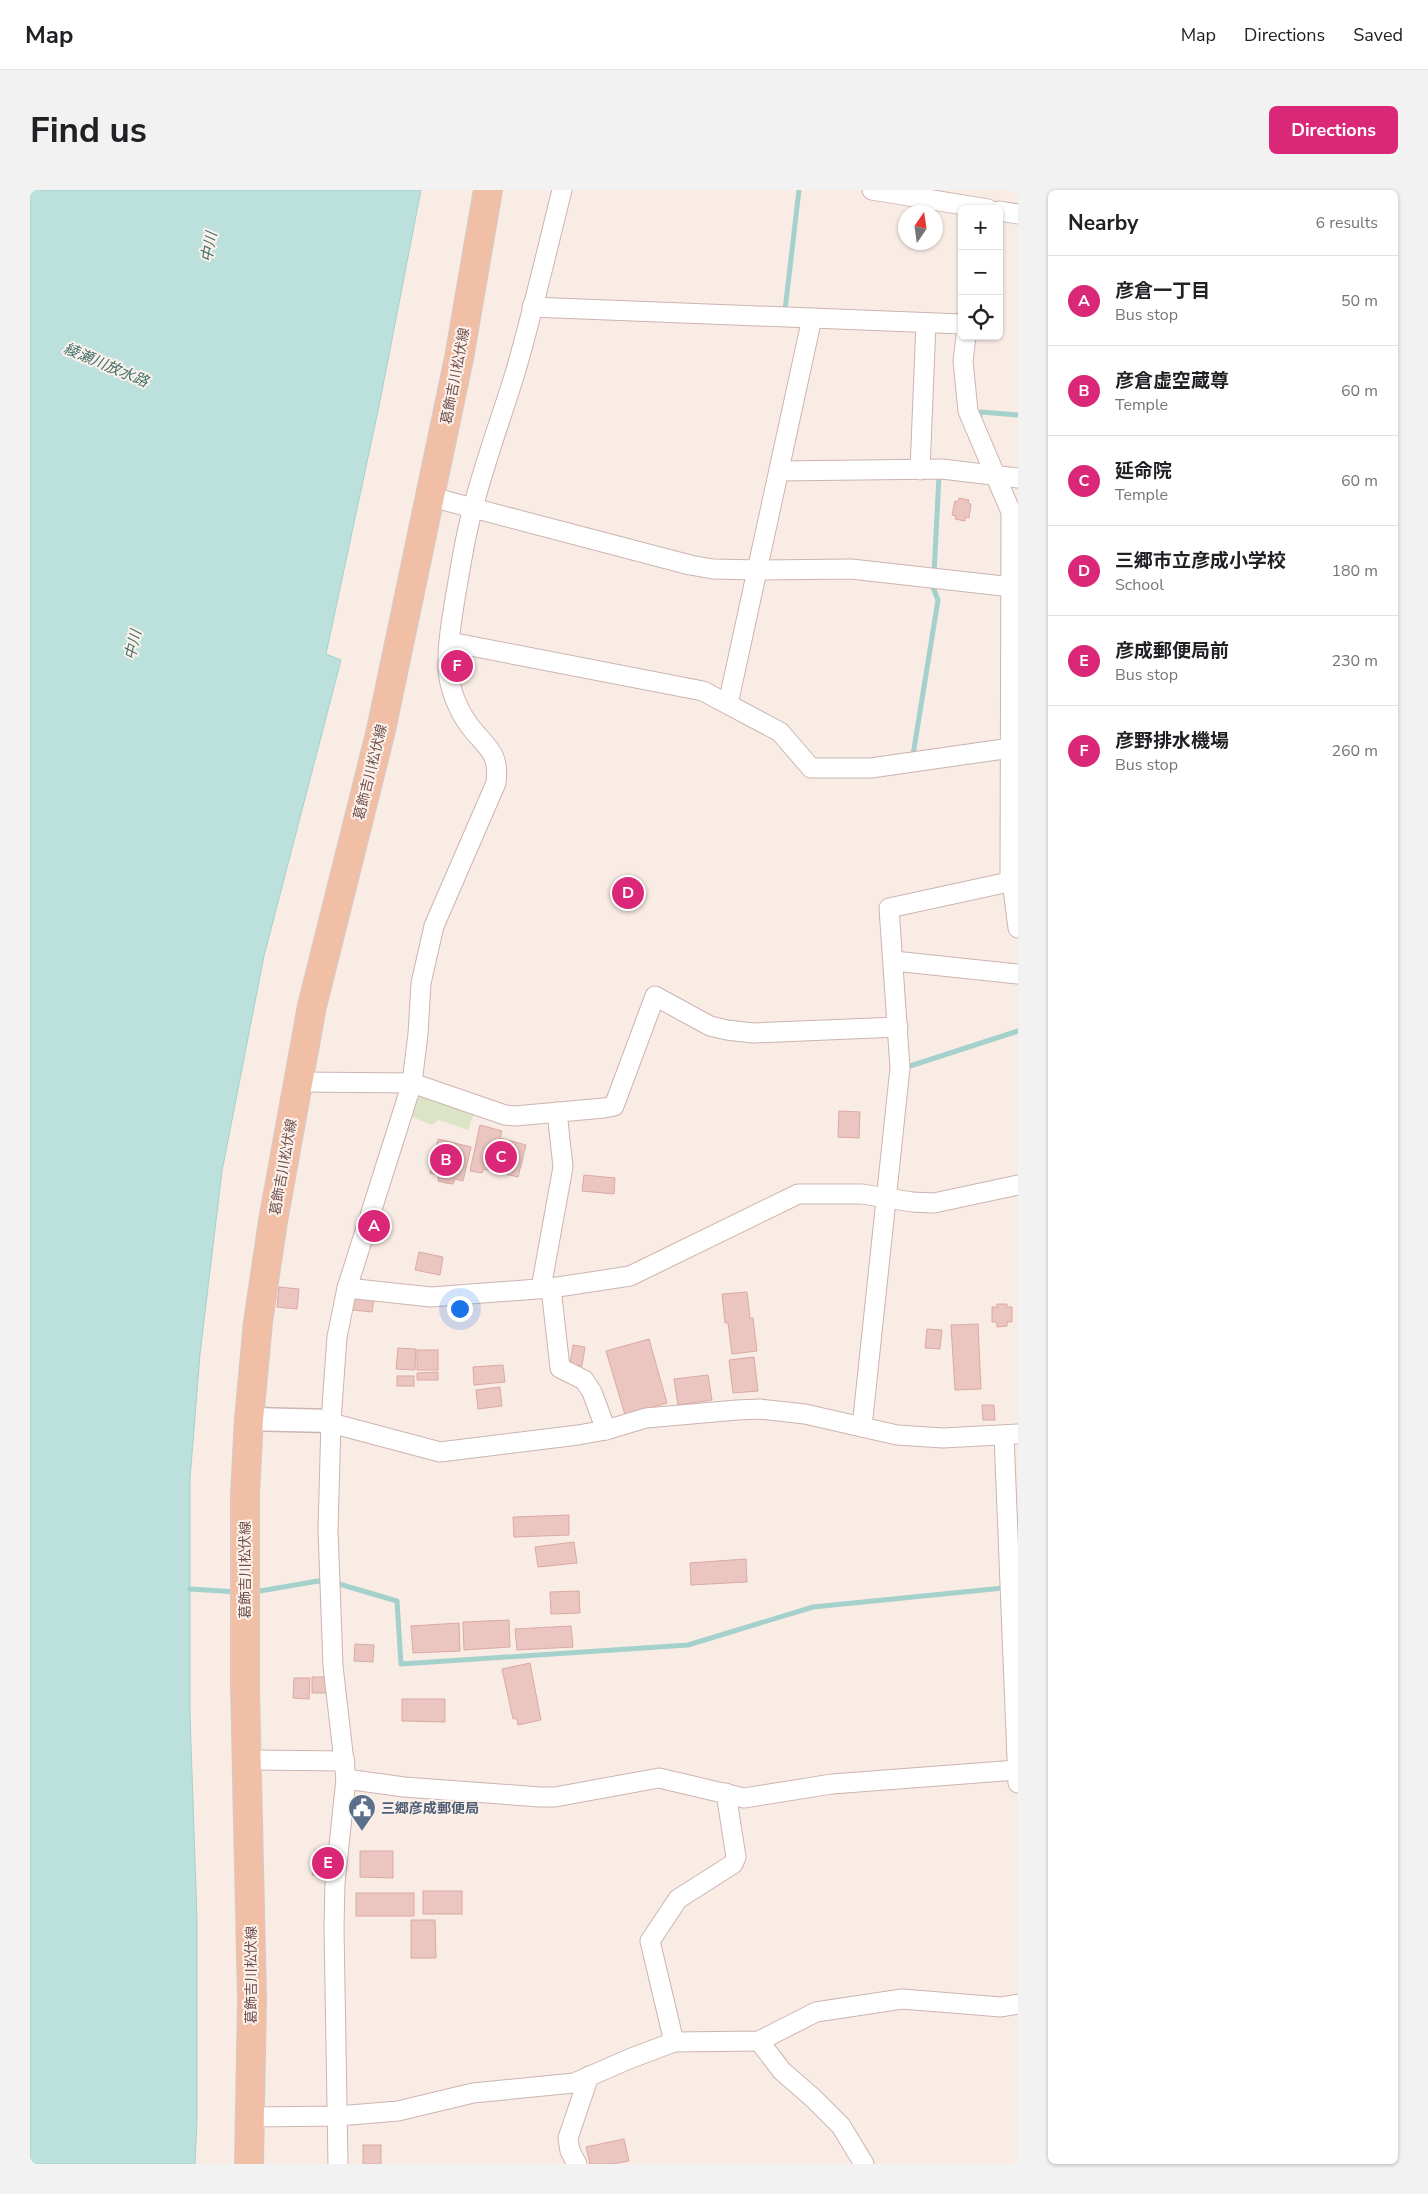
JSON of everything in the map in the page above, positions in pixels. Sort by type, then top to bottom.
[{"type":"main road","name":"葛飾吉川松伏線","points":[[249,2164],[252,1998],[244,1584],[245,1494],[249,1420],[258,1322],[312,1006],[381,730],[459,358],[488,190]]},
{"type":"street","points":[[338,2164],[334,1918],[335,1883],[345,1770],[335,1683],[330,1611],[328,1530],[330,1422],[337,1337],[346,1288],[412,1082],[418,1034],[421,983],[434,926],[496,784],[498,770],[496,759],[489,747],[469,726],[452,689],[448,669],[450,642],[458,582],[472,508],[516,371],[562,190]]},
{"type":"street","points":[[872,190],[981,204]]},
{"type":"street","points":[[1003,212],[1018,214]]},
{"type":"street","points":[[532,307],[958,324]]},
{"type":"street","points":[[728,704],[759,570],[812,318]]},
{"type":"street","points":[[920,470],[926,323]]},
{"type":"street","points":[[966,340],[963,361],[968,411],[1011,512],[1015,586],[1011,748],[1013,881],[1018,928]]},
{"type":"street","points":[[779,471],[942,469],[1018,478]]},
{"type":"street","points":[[431,497],[690,565],[759,570],[851,569],[1015,586]]},
{"type":"street","points":[[450,642],[702,691],[780,732],[811,768],[870,768],[1011,748]]},
{"type":"street","points":[[862,1427],[900,1068],[889,908],[1013,881]]},
{"type":"street","points":[[894,961],[1018,974]]},
{"type":"street","points":[[298,1082],[412,1082],[515,1116],[614,1106],[656,996],[710,1026],[728,1030],[753,1033],[898,1027]]},
{"type":"street","points":[[557,1112],[563,1167],[546,1288],[560,1368],[584,1380],[592,1392],[606,1430]]},
{"type":"street","points":[[346,1288],[431,1297],[546,1288],[630,1276],[798,1194],[862,1194],[934,1203],[1018,1185]]},
{"type":"street","points":[[247,1760],[345,1770],[396,1786],[540,1797],[555,1797],[660,1778],[744,1798],[832,1784],[1018,1769],[1011,1434],[943,1438],[897,1435],[805,1414],[760,1409],[646,1418],[606,1430],[578,1435],[440,1452],[330,1422],[249,1420]]},
{"type":"street","points":[[674,2042],[650,1942],[678,1899],[733,1864],[736,1857],[726,1793]]},
{"type":"street","points":[[250,2117],[338,2116],[405,2109],[473,2093],[574,2083],[674,2042],[759,2042],[816,2012],[902,1999],[1002,2007],[1018,2004]]},
{"type":"street","points":[[759,2042],[782,2071],[814,2098],[841,2126],[864,2164]]},
{"type":"street","points":[[577,2164],[570,2151],[568,2138],[589,2076]]},
{"type":"green space","points":[[420,1095],[475,1111],[468,1130],[439,1120],[432,1125],[412,1117]]},
{"type":"water","points":[[30,190],[421,190],[379,406],[326,654],[341,660],[264,956],[222,1171],[200,1354],[190,1479],[190,1714],[197,1920],[197,2118],[195,2164],[30,2164]]},
{"type":"building","points":[[959,498],[969,500],[968,503],[971,504],[969,518],[965,517],[965,521],[955,519],[956,516],[952,515],[955,501],[958,502]]},
{"type":"building","points":[[839,1111],[860,1112],[859,1138],[838,1137]]},
{"type":"building","points":[[480,1125],[502,1131],[500,1138],[526,1145],[518,1177],[484,1169],[482,1173],[470,1171]]},
{"type":"building","points":[[438,1139],[471,1147],[463,1181],[455,1179],[453,1184],[446,1183],[438,1181],[439,1175],[430,1173]]},
{"type":"building","points":[[584,1175],[615,1178],[614,1194],[582,1191]]},
{"type":"building","points":[[419,1252],[443,1257],[440,1275],[415,1270]]},
{"type":"building","points":[[279,1287],[299,1289],[297,1309],[277,1307]]},
{"type":"building","points":[[747,1292],[750,1318],[753,1318],[757,1351],[732,1354],[728,1323],[725,1323],[722,1294]]},
{"type":"building","points":[[354,1297],[374,1299],[372,1312],[353,1310]]},
{"type":"building","points":[[997,1304],[1007,1304],[1007,1307],[1012,1307],[1012,1322],[1007,1322],[1007,1326],[997,1327],[997,1322],[992,1322],[992,1307],[997,1307]]},
{"type":"building","points":[[978,1324],[981,1389],[955,1390],[951,1325]]},
{"type":"building","points":[[927,1329],[942,1330],[940,1349],[925,1348]]},
{"type":"building","points":[[649,1339],[667,1403],[625,1415],[606,1351]]},
{"type":"building","points":[[573,1345],[585,1347],[582,1366],[570,1364]]},
{"type":"building","points":[[398,1348],[416,1349],[415,1370],[396,1369]]},
{"type":"building","points":[[417,1350],[438,1350],[438,1370],[417,1370]]},
{"type":"building","points":[[754,1357],[758,1391],[733,1393],[729,1360]]},
{"type":"building","points":[[503,1365],[505,1382],[474,1385],[473,1367]]},
{"type":"building","points":[[438,1372],[438,1380],[417,1380],[417,1373]]},
{"type":"building","points":[[708,1375],[712,1400],[678,1405],[674,1379]]},
{"type":"building","points":[[397,1376],[414,1376],[414,1386],[397,1386]]},
{"type":"building","points":[[500,1387],[502,1406],[478,1409],[476,1390]]},
{"type":"building","points":[[982,1405],[994,1405],[995,1420],[983,1420]]},
{"type":"building","points":[[569,1515],[569,1535],[514,1537],[513,1517]]},
{"type":"building","points":[[574,1542],[577,1563],[538,1567],[535,1547]]},
{"type":"building","points":[[746,1559],[747,1582],[691,1585],[690,1563]]},
{"type":"building","points":[[579,1591],[580,1613],[551,1614],[550,1592]]},
{"type":"building","points":[[509,1620],[510,1647],[464,1650],[463,1622]]},
{"type":"building","points":[[459,1623],[460,1651],[413,1653],[411,1626]]},
{"type":"building","points":[[571,1626],[573,1647],[517,1650],[515,1629]]},
{"type":"building","points":[[355,1644],[374,1645],[373,1662],[354,1661]]},
{"type":"building","points":[[530,1663],[541,1720],[518,1725],[517,1719],[513,1719],[502,1669]]},
{"type":"building","points":[[312,1677],[327,1677],[327,1693],[312,1693]]},
{"type":"building","points":[[294,1678],[310,1678],[309,1699],[293,1698]]},
{"type":"building","points":[[402,1699],[445,1699],[445,1722],[402,1721]]},
{"type":"building","points":[[315,1850],[330,1851],[328,1876],[312,1875]]},
{"type":"building","points":[[360,1851],[393,1851],[393,1878],[360,1877]]},
{"type":"building","points":[[423,1891],[462,1891],[462,1914],[423,1914]]},
{"type":"building","points":[[356,1893],[414,1893],[414,1916],[356,1916]]},
{"type":"building","points":[[411,1920],[435,1920],[436,1958],[411,1958]]},
{"type":"building","points":[[624,2139],[629,2161],[612,2164],[590,2164],[586,2147]]},
{"type":"building","points":[[363,2145],[381,2145],[381,2164],[363,2164]]},
{"type":"waterway","points":[[785,310],[799,190]]},
{"type":"waterway","points":[[980,417],[978,413],[981,412],[1018,415]]},
{"type":"waterway","points":[[934,574],[939,476],[943,477]]},
{"type":"waterway","points":[[913,755],[938,600],[933,582]]},
{"type":"waterway","points":[[907,1067],[1018,1031]]},
{"type":"waterway","points":[[254,1592],[318,1581],[339,1584],[397,1601],[401,1664],[688,1645],[813,1607],[1003,1588],[1006,1586]]},
{"type":"waterway","points":[[190,1589],[238,1592]]},
{"type":"place","name":"彦野排水機場","points":[[457,666]]},
{"type":"place","name":"三郷市立彦成小学校","points":[[628,893]]},
{"type":"place","name":"延命院","points":[[501,1157]]},
{"type":"place","name":"彦倉虚空蔵尊","points":[[446,1160]]},
{"type":"place","name":"彦倉一丁目","points":[[374,1226]]},
{"type":"place","name":"三郷彦成郵便局","points":[[362,1832]]},
{"type":"place","name":"彦成郵便局前","points":[[328,1863]]},
{"type":"water label","name":"中川","points":[[209,247]]},
{"type":"water label","name":"綾瀬川放水路","points":[[106,365]]},
{"type":"water label","name":"中川","points":[[133,645]]}]
